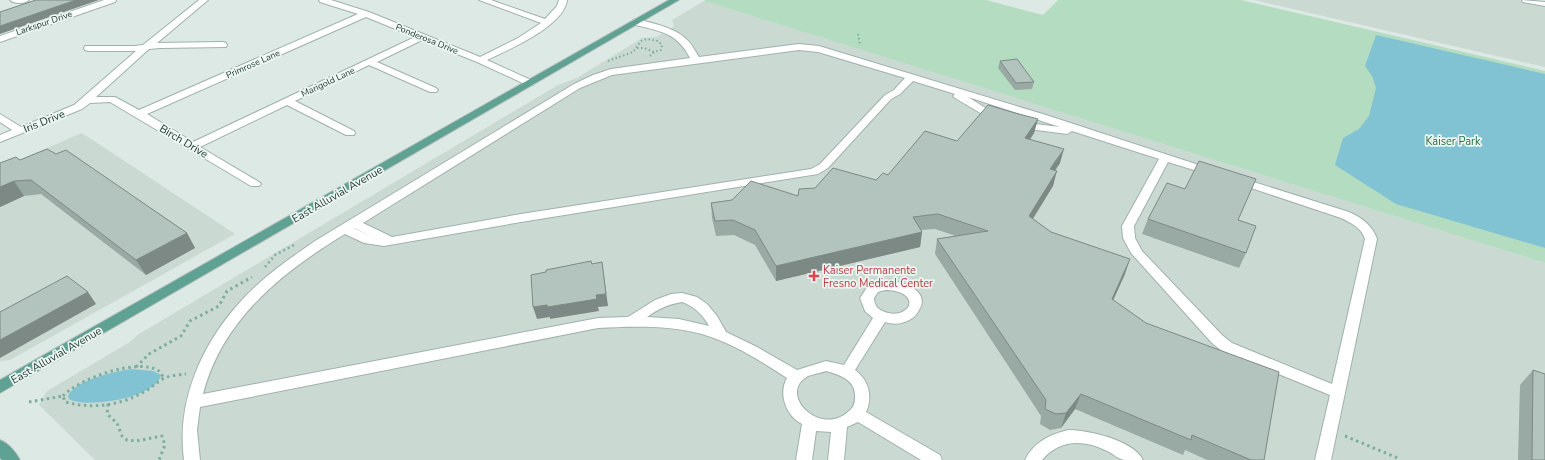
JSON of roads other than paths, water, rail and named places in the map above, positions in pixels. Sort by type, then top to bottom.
[{"type":"main road","name":"East Alluvial Avenue","points":[[0,387],[674,0]]},
{"type":"main road","points":[[0,447],[12,460]]},
{"type":"street","name":"Larkspur Drive","points":[[0,39],[112,0]]},
{"type":"street","name":"Iris Drive","points":[[0,139],[78,107],[146,47],[204,0]]},
{"type":"street","name":"Ponderosa Drive","points":[[322,0],[366,14],[480,60],[530,83]]},
{"type":"street","points":[[483,0],[548,23]]},
{"type":"street","points":[[480,60],[535,33],[548,23],[563,4],[563,0]]},
{"type":"street","points":[[1526,0],[1545,4]]},
{"type":"street","name":"Primrose Lane","points":[[139,114],[366,14]]},
{"type":"street","points":[[636,22],[681,39],[696,61]]},
{"type":"street","name":"Marigold Lane","points":[[193,146],[422,37]]},
{"type":"street","points":[[88,48],[134,49],[160,45],[223,45]]},
{"type":"street","points":[[192,460],[188,436],[193,402],[208,357],[233,318],[262,287],[319,244],[577,86],[596,76],[611,72],[779,49],[810,48],[828,51],[1042,117],[1084,132],[1345,215],[1358,221],[1366,228],[1371,239],[1323,460]]},
{"type":"street","points":[[370,62],[433,90]]},
{"type":"street","points":[[349,226],[377,243],[521,218],[814,172],[824,166],[888,97],[897,92],[906,76]]},
{"type":"street","name":"Iris Drive","points":[[87,100],[112,99]]},
{"type":"street","name":"Birch Drive","points":[[112,99],[255,184]]},
{"type":"street","name":"Marigold Lane","points":[[287,101],[350,133]]},
{"type":"street","points":[[0,117],[20,131]]},
{"type":"street","points":[[1165,158],[1128,226],[1128,238],[1137,253],[1206,328],[1227,347],[1337,392]]},
{"type":"street","points":[[632,321],[652,306],[664,300],[690,299],[698,303],[714,321],[721,336]]},
{"type":"street","points":[[847,372],[881,317]]},
{"type":"street","points":[[193,402],[591,324],[632,321],[676,325],[704,330],[746,347],[797,377]]},
{"type":"street","points":[[826,366],[847,372],[856,379],[862,387],[864,396],[862,406],[857,414],[840,424],[830,426],[810,422],[797,413],[790,401],[789,392],[797,377],[810,369],[826,366]]},
{"type":"street","points":[[857,414],[934,460]]},
{"type":"street","points":[[804,460],[810,422]]},
{"type":"street","points":[[836,460],[840,424]]},
{"type":"street","points":[[1033,460],[1037,453],[1052,441],[1065,436],[1082,436],[1098,440],[1135,460]]},
{"type":"water","points":[[1376,35],[1545,74],[1545,248],[1396,204],[1335,165],[1343,138],[1359,129],[1369,116],[1376,88],[1372,76],[1365,66]]},
{"type":"water","points":[[132,369],[153,371],[161,375],[156,383],[147,390],[120,399],[90,403],[78,402],[69,399],[68,396],[72,390],[87,381],[107,374]]},
{"type":"place","name":"Kaiser Permanente Fresno Medical Center","points":[[814,276]]},
{"type":"park label","name":"Kaiser Park","points":[[1453,141]]}]
